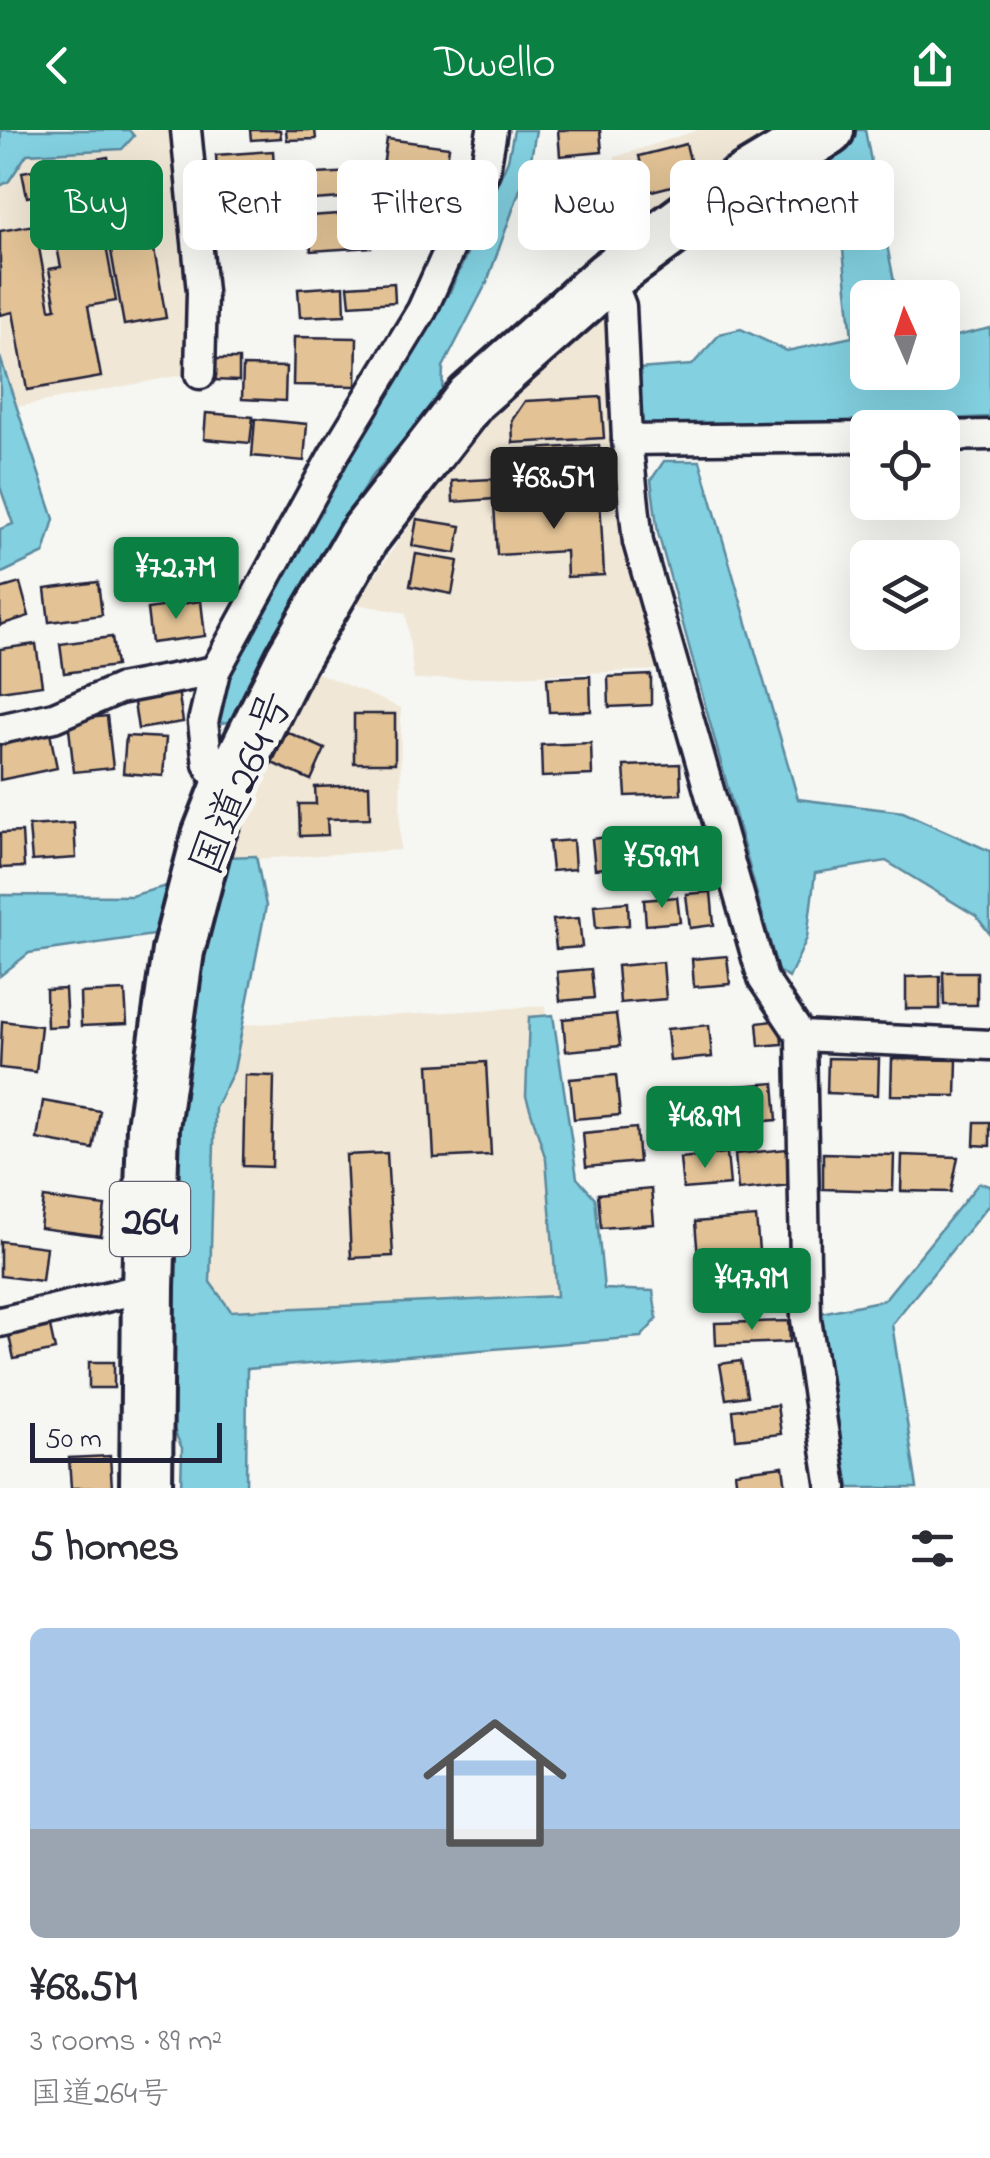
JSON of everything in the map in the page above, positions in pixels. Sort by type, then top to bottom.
[{"type":"highway","name":"国道264号","points":[[146,1488],[153,1128],[178,952],[208,836],[291,660],[364,537],[471,398],[609,276],[710,201],[822,133]]},
{"type":"street","points":[[186,130],[202,292],[200,374]]},
{"type":"street","points":[[225,793],[208,764],[204,722],[215,671],[333,456],[422,310],[484,170],[492,130]]},
{"type":"street","points":[[609,276],[622,306],[627,440],[638,542],[763,980],[801,1036],[806,1319],[832,1488]]},
{"type":"street","points":[[960,436],[990,435]]},
{"type":"street","points":[[627,440],[850,437]]},
{"type":"street","points":[[0,729],[54,717],[119,690],[215,671]]},
{"type":"street","points":[[801,1036],[990,1045]]},
{"type":"street","points":[[0,1322],[148,1287]]},
{"type":"shaded area","points":[[99,130],[184,130],[183,250],[188,250],[192,373],[1,410],[0,162]]},
{"type":"shaded area","points":[[698,130],[774,130],[727,160],[670,160],[670,196],[650,209],[650,160],[614,160]]},
{"type":"shaded area","points":[[630,296],[639,503],[684,669],[414,680],[406,613],[356,604],[425,502],[512,391]]},
{"type":"shaded area","points":[[311,670],[401,708],[400,850],[221,861],[261,762]]},
{"type":"shaded area","points":[[545,1006],[580,1308],[197,1333],[213,1027]]},
{"type":"water","points":[[1,130],[129,130],[134,136],[122,149],[27,154],[9,181],[0,186]]},
{"type":"water","points":[[514,130],[536,130],[531,160],[518,160],[518,195],[487,282],[443,367],[442,396],[371,477],[248,683],[240,720],[217,724],[228,671],[351,450],[451,290],[469,250],[498,250],[498,183]]},
{"type":"water","points":[[824,130],[865,130],[871,160],[832,160]]},
{"type":"water","points":[[843,250],[888,250],[894,280],[850,280],[850,318]]},
{"type":"water","points":[[990,328],[990,417],[960,418],[960,410],[850,410],[850,423],[648,432],[638,423],[638,369],[692,365],[720,334],[741,329],[787,351],[850,337],[850,390],[960,390],[960,335]]},
{"type":"water","points":[[0,357],[54,519],[44,553],[0,574],[0,529],[13,524],[0,487]]},
{"type":"water","points":[[664,461],[700,461],[798,799],[903,812],[990,851],[990,934],[976,916],[886,861],[815,873],[807,938],[789,978],[778,971],[658,533],[651,480]]},
{"type":"water","points":[[256,856],[266,906],[234,1070],[215,1108],[210,1282],[231,1311],[557,1296],[546,1160],[526,1096],[529,1017],[553,1015],[577,1178],[595,1198],[604,1289],[653,1291],[657,1319],[641,1337],[247,1369],[246,1488],[181,1488],[182,1448],[170,1422],[167,1247],[181,1077],[205,950],[153,935],[29,953],[0,976],[0,895],[131,896],[166,886],[217,895],[224,857]]},
{"type":"water","points":[[979,1183],[990,1186],[990,1207],[892,1324],[917,1488],[849,1488],[821,1313],[884,1300]]},
{"type":"building","points":[[250,130],[280,130],[281,138],[251,140]]},
{"type":"building","points":[[286,130],[315,130],[316,139],[287,140]]},
{"type":"building","points":[[558,130],[600,130],[602,152],[560,156]]},
{"type":"building","points":[[387,139],[449,147],[447,160],[384,160]]},
{"type":"building","points":[[686,144],[690,160],[670,160],[670,186],[650,191],[650,160],[640,160],[639,156]]},
{"type":"building","points":[[273,151],[274,160],[216,160],[216,155]]},
{"type":"building","points":[[30,171],[30,196],[27,197],[22,172]]},
{"type":"building","points":[[337,173],[337,198],[317,200],[317,174]]},
{"type":"building","points":[[337,214],[337,249],[311,251],[317,250],[317,215]]},
{"type":"building","points":[[30,226],[30,250],[39,250],[50,309],[56,308],[49,269],[61,267],[58,250],[107,250],[116,301],[88,306],[101,377],[27,390],[13,312],[0,315],[0,231]]},
{"type":"building","points":[[111,250],[154,250],[166,318],[124,325]]},
{"type":"building","points":[[394,283],[395,302],[350,305],[348,286]]},
{"type":"building","points":[[344,286],[345,315],[300,317],[298,289]]},
{"type":"building","points":[[294,337],[357,338],[356,386],[293,385]]},
{"type":"building","points":[[212,359],[239,359],[239,381],[211,380]]},
{"type":"building","points":[[243,366],[286,367],[285,401],[242,399]]},
{"type":"building","points":[[601,397],[604,438],[513,443],[512,420],[525,401]]},
{"type":"building","points":[[206,413],[253,417],[250,443],[204,439]]},
{"type":"building","points":[[255,419],[307,424],[304,461],[252,456]]},
{"type":"building","points":[[599,445],[601,491],[498,496],[496,451]]},
{"type":"building","points":[[493,479],[494,499],[453,502],[452,481]]},
{"type":"building","points":[[600,499],[604,575],[567,577],[566,551],[497,555],[494,504]]},
{"type":"building","points":[[417,519],[461,526],[456,553],[412,546]]},
{"type":"building","points":[[416,554],[458,561],[452,594],[410,586]]},
{"type":"building","points":[[175,563],[178,587],[142,591],[139,568]]},
{"type":"building","points":[[98,582],[102,615],[49,622],[45,589]]},
{"type":"building","points":[[20,583],[29,616],[0,625],[0,589]]},
{"type":"building","points":[[201,601],[205,636],[151,643],[147,609]]},
{"type":"building","points":[[112,637],[116,666],[64,673],[60,644]]},
{"type":"building","points":[[36,644],[42,685],[0,691],[0,649]]},
{"type":"building","points":[[651,675],[651,705],[609,707],[608,677]]},
{"type":"building","points":[[590,676],[591,711],[549,712],[547,678]]},
{"type":"building","points":[[178,690],[183,722],[138,729],[133,696]]},
{"type":"building","points":[[354,714],[395,714],[395,763],[354,763]]},
{"type":"building","points":[[107,716],[113,768],[74,772],[68,720]]},
{"type":"building","points":[[287,732],[325,749],[311,780],[272,763]]},
{"type":"building","points":[[50,733],[57,768],[0,780],[0,744]]},
{"type":"building","points":[[126,736],[166,738],[163,776],[123,773]]},
{"type":"building","points":[[591,743],[592,775],[542,777],[541,745]]},
{"type":"building","points":[[680,764],[681,794],[626,796],[624,766]]},
{"type":"building","points":[[369,785],[370,818],[327,819],[328,835],[300,836],[299,804],[316,804],[315,787]]},
{"type":"building","points":[[74,823],[76,858],[32,861],[29,826]]},
{"type":"building","points":[[702,831],[705,863],[678,865],[675,834]]},
{"type":"building","points":[[22,832],[24,867],[0,868],[0,833]]},
{"type":"building","points":[[659,835],[661,862],[637,864],[635,837]]},
{"type":"building","points":[[614,836],[617,867],[595,869],[592,839]]},
{"type":"building","points":[[573,840],[575,869],[552,871],[549,842]]},
{"type":"building","points":[[711,892],[714,925],[690,928],[686,894]]},
{"type":"building","points":[[677,897],[680,922],[646,925],[644,900]]},
{"type":"building","points":[[628,902],[629,925],[596,928],[594,905]]},
{"type":"building","points":[[579,918],[582,947],[556,949],[553,920]]},
{"type":"building","points":[[727,956],[730,984],[694,987],[692,959]]},
{"type":"building","points":[[663,962],[666,999],[620,1003],[617,966]]},
{"type":"building","points":[[591,969],[594,998],[560,1001],[557,972]]},
{"type":"building","points":[[943,972],[977,972],[977,1005],[944,1005]]},
{"type":"building","points":[[940,976],[940,1009],[906,1009],[906,977]]},
{"type":"building","points":[[65,989],[67,1026],[47,1027],[46,990]]},
{"type":"building","points":[[125,991],[127,1024],[81,1026],[80,993]]},
{"type":"building","points":[[616,1014],[620,1046],[566,1051],[563,1019]]},
{"type":"building","points":[[780,1020],[782,1044],[759,1046],[757,1023]]},
{"type":"building","points":[[2,1021],[41,1026],[36,1072],[0,1068]]},
{"type":"building","points":[[709,1025],[712,1057],[670,1061],[667,1029]]},
{"type":"building","points":[[828,1058],[879,1059],[878,1095],[827,1093]]},
{"type":"building","points":[[892,1059],[957,1060],[956,1096],[891,1095]]},
{"type":"building","points":[[486,1062],[491,1155],[434,1158],[429,1065]]},
{"type":"building","points":[[245,1075],[274,1076],[272,1167],[243,1166]]},
{"type":"building","points":[[616,1075],[620,1115],[574,1119],[570,1079]]},
{"type":"building","points":[[774,1083],[777,1120],[730,1124],[727,1087]]},
{"type":"building","points":[[43,1101],[100,1111],[93,1149],[37,1139]]},
{"type":"building","points":[[975,1122],[990,1122],[990,1146],[974,1145]]},
{"type":"building","points":[[636,1128],[639,1162],[586,1167],[583,1133]]},
{"type":"building","points":[[787,1149],[790,1185],[738,1190],[735,1154]]},
{"type":"building","points":[[387,1153],[393,1256],[351,1258],[346,1155]]},
{"type":"building","points":[[727,1153],[730,1185],[683,1189],[680,1158]]},
{"type":"building","points":[[823,1153],[894,1155],[893,1191],[823,1189]]},
{"type":"building","points":[[902,1155],[958,1157],[951,1192],[901,1191]]},
{"type":"building","points":[[651,1189],[654,1224],[601,1228],[598,1194]]},
{"type":"building","points":[[44,1198],[105,1206],[101,1236],[40,1228]]},
{"type":"building","points":[[756,1217],[759,1251],[698,1257],[695,1222]]},
{"type":"building","points":[[0,1241],[46,1247],[42,1281],[0,1276]]},
{"type":"building","points":[[789,1321],[790,1342],[716,1345],[715,1323]]},
{"type":"building","points":[[49,1322],[55,1350],[14,1359],[8,1331]]},
{"type":"building","points":[[741,1361],[747,1396],[726,1399],[720,1364]]},
{"type":"building","points":[[89,1362],[114,1362],[114,1388],[89,1388]]},
{"type":"building","points":[[777,1405],[781,1434],[736,1439],[733,1410]]},
{"type":"building","points":[[110,1456],[112,1488],[71,1488],[69,1458]]},
{"type":"building","points":[[783,1466],[786,1488],[737,1488],[735,1472]]}]
